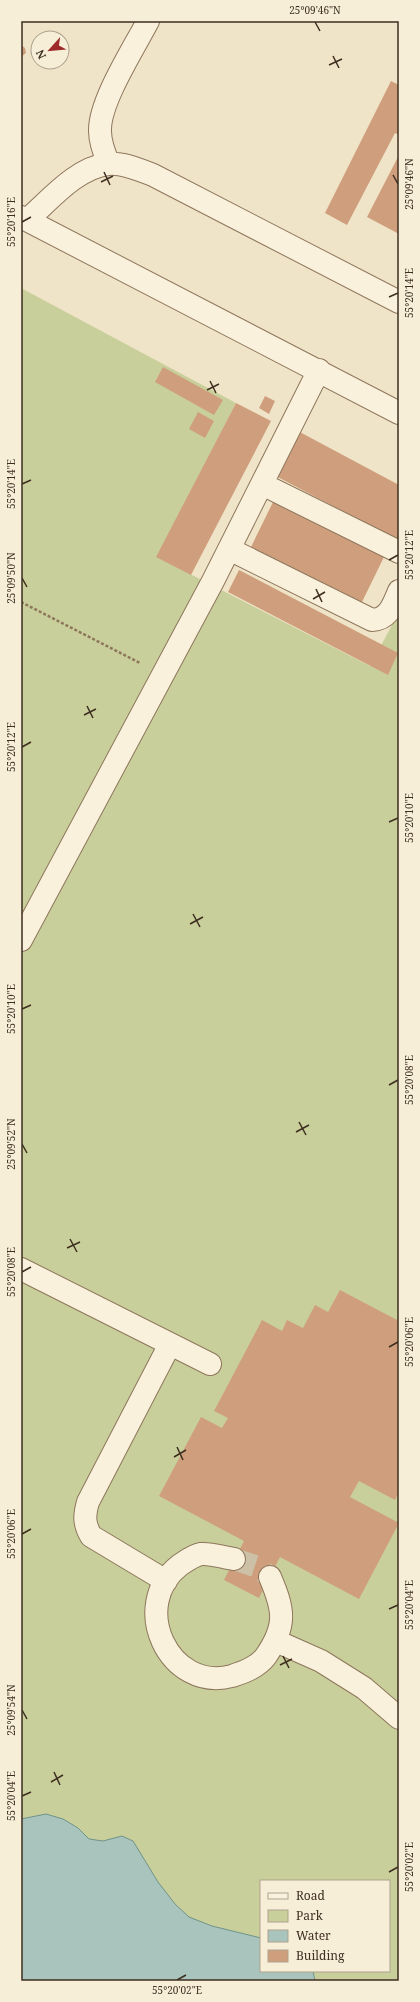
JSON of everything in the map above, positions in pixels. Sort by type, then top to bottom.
[{"type":"street","points":[[109,164],[102,148],[100,131],[101,114],[148,21]]},
{"type":"street","points":[[399,302],[153,175],[131,167],[109,164],[88,170],[24,219],[399,413]]},
{"type":"street","points":[[21,940],[229,548],[318,370]]},
{"type":"street","points":[[262,484],[399,552]]},
{"type":"street","points":[[229,548],[372,620],[380,620],[387,616],[399,591]]},
{"type":"street","points":[[21,1269],[210,1364]]},
{"type":"street","points":[[166,1581],[91,1536],[85,1526],[84,1514],[88,1502],[170,1344]]},
{"type":"street","points":[[234,1559],[201,1554],[186,1561],[173,1571],[166,1581],[156,1606],[157,1628],[165,1649],[181,1666],[201,1676],[223,1678],[245,1672],[263,1660],[276,1641],[280,1626],[281,1611],[278,1596],[270,1577]]},
{"type":"street","points":[[276,1641],[327,1665],[364,1688],[399,1718]]},
{"type":"path","points":[[21,602],[162,675]]},
{"type":"green space","points":[[21,288],[236,403],[157,557],[370,666],[399,612],[399,1981],[21,1981]]},
{"type":"water","points":[[46,1814],[63,1819],[78,1828],[89,1839],[103,1841],[122,1836],[133,1841],[158,1882],[175,1904],[189,1917],[212,1926],[260,1938],[260,1972],[313,1972],[315,1981],[21,1981],[21,1819]]},
{"type":"building","points":[[21,45],[25,48],[26,53],[21,57]]},
{"type":"building","points":[[391,81],[399,85],[399,135],[395,133],[347,225],[325,213]]},
{"type":"building","points":[[399,155],[399,234],[367,217]]},
{"type":"building","points":[[163,367],[223,400],[214,415],[155,382]]},
{"type":"building","points":[[265,396],[275,401],[269,414],[259,408]]},
{"type":"building","points":[[236,403],[271,421],[191,575],[156,557]]},
{"type":"building","points":[[198,412],[214,421],[205,438],[189,429]]},
{"type":"building","points":[[296,430],[399,485],[399,541],[272,474]]},
{"type":"building","points":[[273,502],[384,557],[362,602],[251,547]]},
{"type":"building","points":[[239,570],[398,653],[388,675],[228,592]]},
{"type":"building","points":[[340,1290],[399,1321],[399,1492],[395,1500],[359,1481],[350,1497],[399,1523],[359,1599],[280,1557],[259,1598],[224,1580],[244,1541],[159,1496],[201,1417],[222,1428],[228,1418],[214,1411],[262,1320],[282,1331],[287,1320],[303,1328],[315,1305],[328,1312]]},
{"type":"tunnel","points":[[234,1559],[258,1567],[270,1577]]}]
